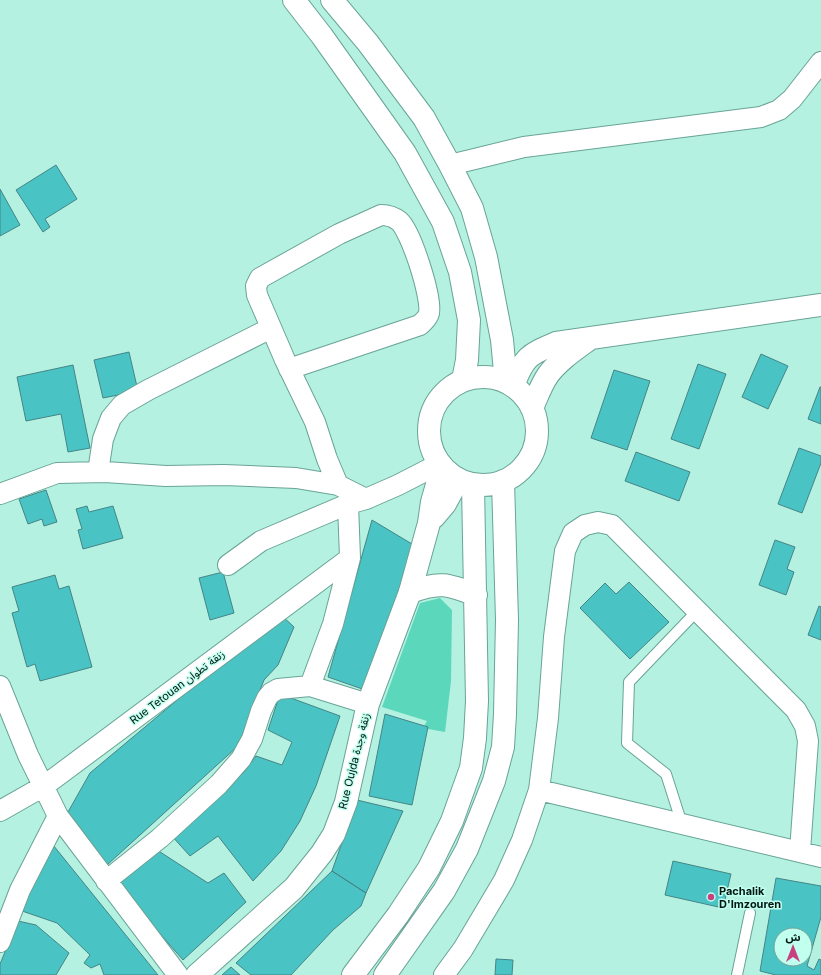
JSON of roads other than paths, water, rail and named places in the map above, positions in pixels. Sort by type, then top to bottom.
[{"type":"main road","points":[[294,0],[322,36],[405,153],[443,222],[460,272],[469,320],[467,360],[463,380]]},
{"type":"main road","points":[[332,0],[368,43],[424,118],[472,208],[486,257],[510,384]]},
{"type":"main road","points":[[510,384],[528,357],[556,343],[821,305]]},
{"type":"main road","points":[[532,408],[548,375],[558,364],[592,337]]},
{"type":"main road","points":[[477,377],[492,378],[510,384],[524,396],[532,408],[537,429],[533,451],[522,470],[503,481],[488,485],[453,474],[431,450],[428,433],[430,417],[437,401],[448,389],[463,380],[477,377]]},
{"type":"main road","points":[[353,975],[398,915],[429,868],[452,820],[471,768],[475,738],[477,701],[476,595],[453,474]]},
{"type":"main road","name":"Rue Oujda زنقة وجدة","points":[[197,975],[294,888],[322,853],[334,834],[346,802],[368,704],[410,592],[429,522],[432,502],[453,474]]},
{"type":"main road","points":[[385,975],[444,891],[467,848],[494,781],[502,747],[505,714],[507,620],[503,481]]},
{"type":"main road","points":[[410,592],[424,587],[442,584],[455,586],[476,595]]},
{"type":"street","points":[[450,165],[524,147],[761,116],[779,110],[792,99],[821,62]]},
{"type":"street","points":[[289,369],[420,325],[427,318],[429,313],[429,303],[419,262],[406,229],[398,221],[389,216],[381,215],[339,234],[260,278],[256,286],[257,295],[289,369],[315,422],[338,485],[357,502]]},
{"type":"street","points":[[98,472],[103,439],[112,418],[122,405],[148,390],[272,328]]},
{"type":"street","points":[[0,494],[57,473],[98,472],[166,476],[224,475],[296,478],[338,485]]},
{"type":"street","points":[[228,565],[261,541],[398,485],[453,474]]},
{"type":"street","points":[[310,686],[333,624],[350,558],[357,502]]},
{"type":"street","points":[[444,975],[463,949],[504,880],[522,840],[539,790],[548,718],[554,637],[565,551],[573,533],[585,525],[598,522],[612,525],[796,710],[805,726],[808,741],[800,851]]},
{"type":"street","name":"Rue Tetouan زنقة تطوان","points":[[0,811],[44,786],[350,558]]},
{"type":"street","points":[[0,686],[6,715],[44,786],[58,816],[178,975]]},
{"type":"street","points":[[106,881],[160,838],[219,784],[241,759],[252,739],[267,698],[272,693],[278,689],[310,686],[368,704]]},
{"type":"street","points":[[539,790],[821,857]]},
{"type":"street","points":[[0,942],[20,890],[58,816]]},
{"type":"lane","points":[[682,824],[666,774],[627,743],[629,682],[697,611]]},
{"type":"lane","points":[[737,975],[750,913]]},
{"type":"place","name":"Pachalik D'Imzouren","points":[[711,897]]}]
